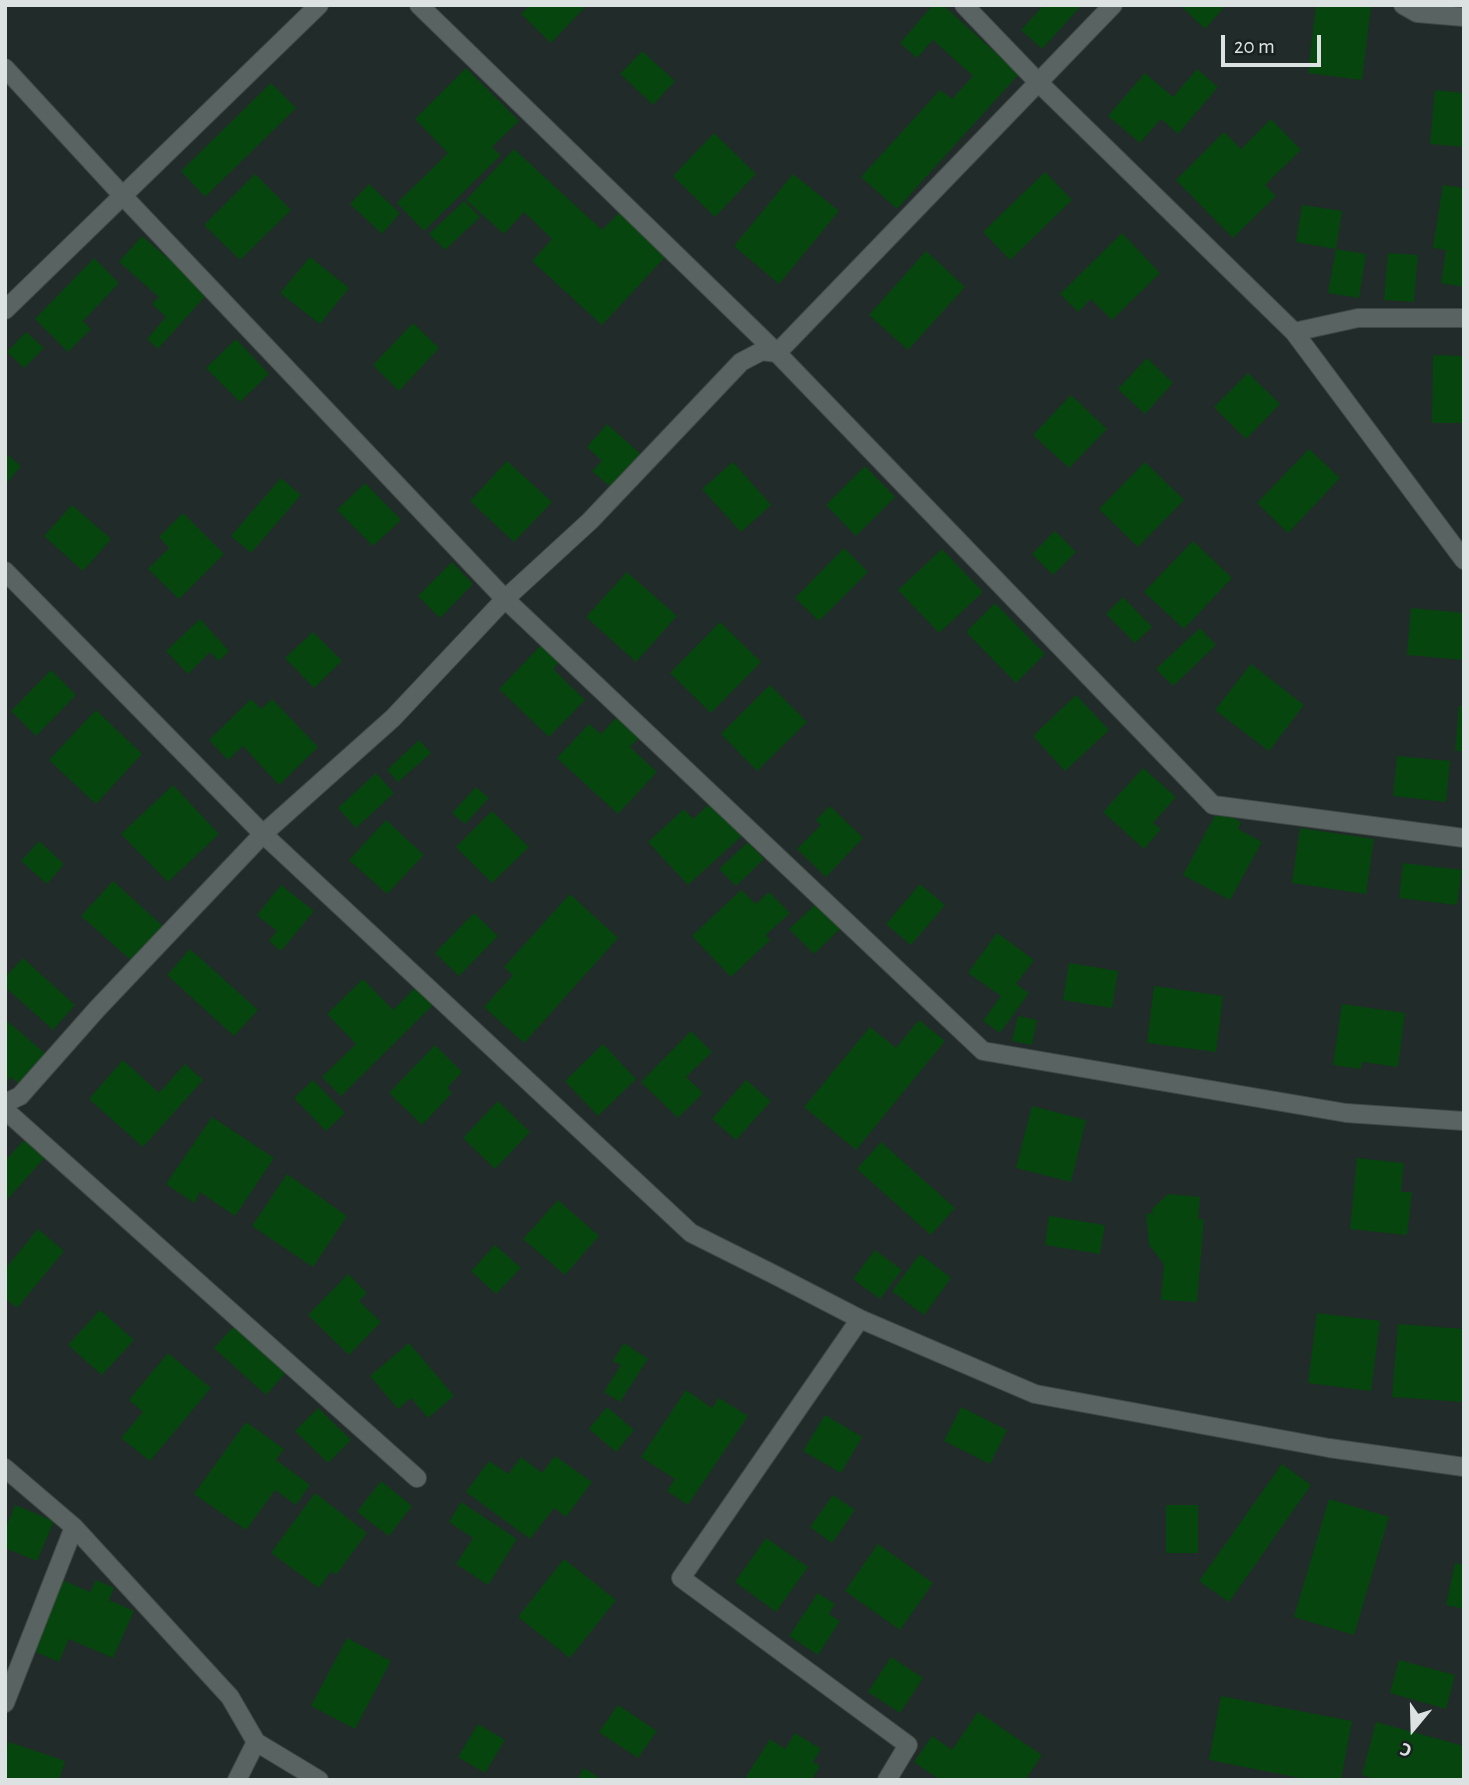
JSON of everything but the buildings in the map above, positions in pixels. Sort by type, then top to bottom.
[{"type":"lane","points":[[5,310],[319,5]]},
{"type":"lane","points":[[419,5],[778,353],[1213,805],[1464,838]]},
{"type":"lane","points":[[964,5],[1038,82],[1294,332],[1464,559]]},
{"type":"lane","points":[[778,353],[1113,5]]},
{"type":"lane","points":[[1403,5],[1417,13],[1464,17]]},
{"type":"lane","points":[[5,68],[505,599],[983,1051],[1346,1113],[1464,1121]]},
{"type":"lane","points":[[1294,332],[1358,318],[1464,318]]},
{"type":"lane","points":[[5,1103],[20,1096],[97,1009],[262,835],[393,718],[505,599],[590,521],[741,362],[762,351],[778,353]]},
{"type":"lane","points":[[5,571],[262,835],[691,1233],[860,1319],[1035,1394],[1329,1448],[1464,1467]]},
{"type":"lane","points":[[5,1110],[418,1478]]},
{"type":"lane","points":[[860,1319],[681,1578],[908,1745],[887,1780]]},
{"type":"lane","points":[[5,1468],[74,1527],[230,1696],[256,1742],[319,1780]]},
{"type":"lane","points":[[5,1703],[74,1527]]},
{"type":"lane","points":[[237,1780],[256,1742]]}]
